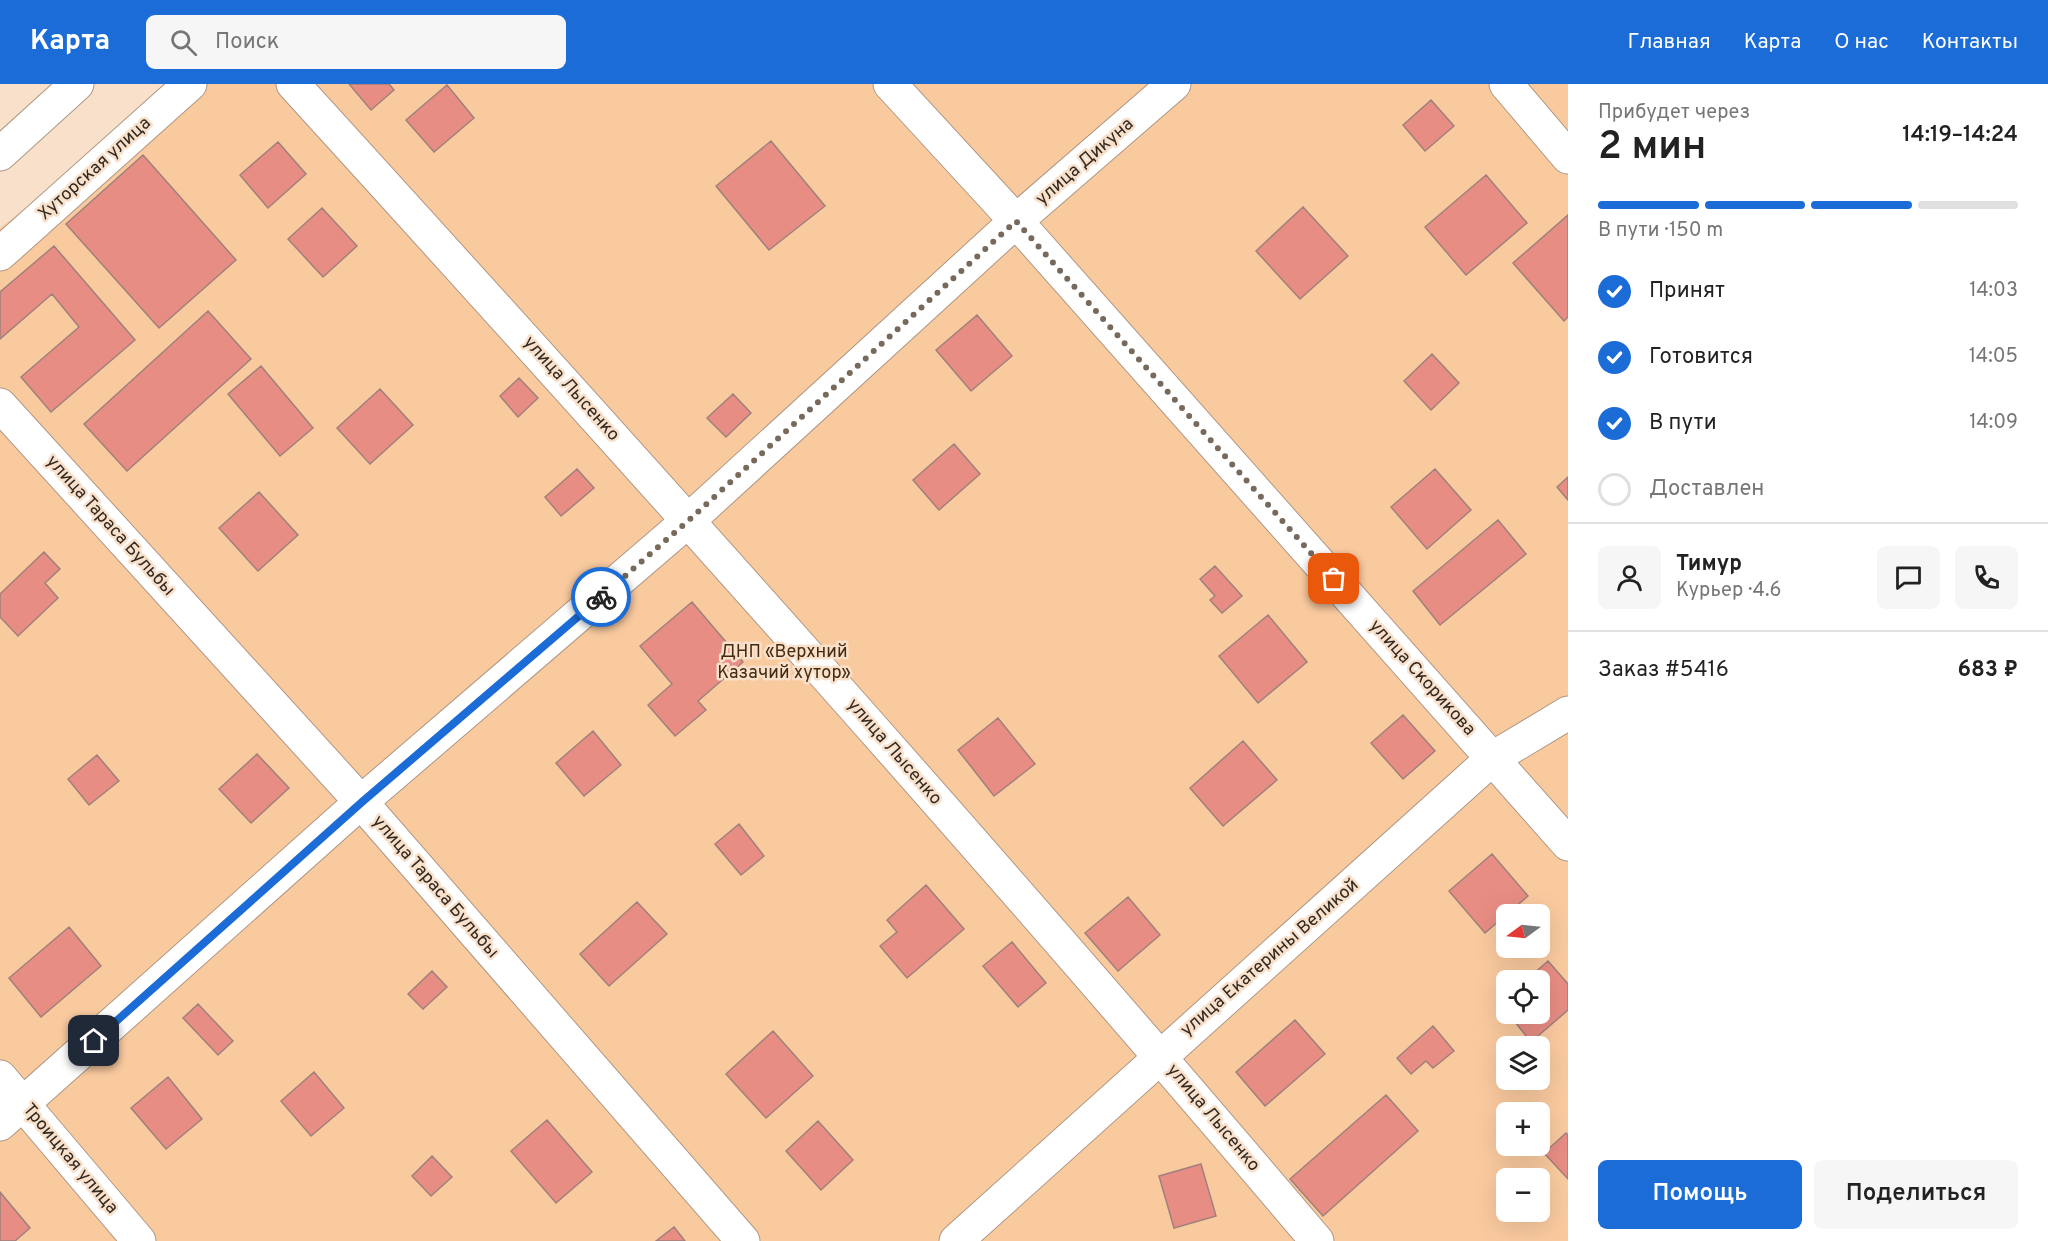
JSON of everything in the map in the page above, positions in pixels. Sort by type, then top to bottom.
[{"type":"street","points":[[0,154],[77,84]]},
{"type":"street","name":"Хуторская улица","points":[[0,254],[190,84]]},
{"type":"street","name":"улица Лысенко","points":[[293,84],[689,520],[1160,1056],[1317,1241]]},
{"type":"street","name":"улица Скорикова","points":[[890,84],[1016,221],[1568,844]]},
{"type":"street","name":"улица Дикуна","points":[[12,1114],[362,802],[689,520],[1016,221],[1174,84]]},
{"type":"street","points":[[1506,84],[1568,157]]},
{"type":"street","name":"улица Тараса Бульбы","points":[[0,405],[362,802],[743,1241]]},
{"type":"street","name":"улица Екатерины Великой","points":[[956,1241],[1493,758],[1568,713]]},
{"type":"street","name":"Троицкая улица","points":[[0,1077],[12,1114],[139,1241]]},
{"type":"green space","name":"ДНП «Верхний Казачий хутор»","points":[[183,84],[1568,84],[1568,1241],[0,1241],[0,228]]},
{"type":"building","points":[[349,84],[389,84],[394,90],[371,110]]},
{"type":"building","points":[[447,85],[474,118],[434,152],[406,120]]},
{"type":"building","points":[[1431,100],[1454,126],[1425,151],[1403,125]]},
{"type":"building","points":[[771,141],[825,206],[769,250],[716,186]]},
{"type":"building","points":[[278,142],[306,174],[268,208],[240,175]]},
{"type":"building","points":[[143,155],[236,260],[159,328],[66,224]]},
{"type":"building","points":[[1486,175],[1527,223],[1466,275],[1425,227]]},
{"type":"building","points":[[1303,207],[1348,256],[1300,299],[1256,251]]},
{"type":"building","points":[[322,208],[357,246],[323,277],[288,239]]},
{"type":"building","points":[[1568,215],[1568,317],[1564,321],[1513,263]]},
{"type":"building","points":[[54,246],[135,340],[51,412],[21,377],[79,327],[52,294],[0,339],[0,292]]},
{"type":"building","points":[[208,311],[251,359],[127,471],[84,424]]},
{"type":"building","points":[[977,315],[1012,356],[971,391],[936,350]]},
{"type":"building","points":[[1432,354],[1459,383],[1431,410],[1404,381]]},
{"type":"building","points":[[261,366],[313,428],[280,456],[228,394]]},
{"type":"building","points":[[519,378],[538,398],[518,417],[500,396]]},
{"type":"building","points":[[380,389],[413,425],[370,464],[337,428]]},
{"type":"building","points":[[733,394],[751,413],[726,437],[707,418]]},
{"type":"building","points":[[954,444],[980,474],[939,510],[913,480]]},
{"type":"building","points":[[577,469],[594,488],[561,516],[545,497]]},
{"type":"building","points":[[1435,469],[1471,510],[1427,549],[1391,507]]},
{"type":"building","points":[[1568,477],[1568,500],[1557,487]]},
{"type":"building","points":[[259,492],[298,535],[258,571],[219,528]]},
{"type":"building","points":[[1498,520],[1526,554],[1440,625],[1413,591]]},
{"type":"building","points":[[44,552],[60,569],[45,583],[58,598],[18,636],[0,617],[0,594]]},
{"type":"building","points":[[1215,566],[1242,596],[1222,613],[1210,600],[1215,596],[1200,579]]},
{"type":"building","points":[[692,602],[743,662],[698,701],[706,710],[675,736],[648,705],[672,684],[640,646]]},
{"type":"building","points":[[1268,615],[1307,662],[1258,703],[1219,656]]},
{"type":"building","points":[[1403,715],[1435,751],[1403,779],[1371,743]]},
{"type":"building","points":[[998,718],[1035,764],[994,796],[958,750]]},
{"type":"building","points":[[593,731],[621,765],[584,796],[556,763]]},
{"type":"building","points":[[1243,741],[1277,780],[1223,826],[1190,788]]},
{"type":"building","points":[[257,754],[289,788],[251,823],[219,789]]},
{"type":"building","points":[[97,755],[119,781],[89,805],[68,779]]},
{"type":"building","points":[[739,824],[764,856],[741,875],[715,844]]},
{"type":"building","points":[[1492,854],[1528,896],[1519,904],[1496,904],[1496,924],[1485,933],[1449,891]]},
{"type":"building","points":[[926,885],[964,929],[907,978],[880,946],[897,932],[887,920]]},
{"type":"building","points":[[1128,897],[1160,935],[1118,971],[1085,933]]},
{"type":"building","points":[[637,902],[667,934],[609,986],[580,954]]},
{"type":"building","points":[[69,927],[101,966],[41,1017],[9,978]]},
{"type":"building","points":[[1012,942],[1046,983],[1018,1007],[983,966]]},
{"type":"building","points":[[1548,961],[1568,984],[1568,1010],[1538,1036],[1526,1036],[1517,1024],[1550,1024],[1550,970],[1538,970]]},
{"type":"building","points":[[432,971],[447,987],[423,1009],[408,994]]},
{"type":"building","points":[[198,1004],[233,1041],[218,1055],[183,1018]]},
{"type":"building","points":[[1295,1020],[1325,1054],[1265,1106],[1236,1072]]},
{"type":"building","points":[[1433,1026],[1454,1051],[1433,1068],[1426,1061],[1411,1074],[1397,1058]]},
{"type":"building","points":[[773,1031],[813,1076],[766,1118],[726,1074]]},
{"type":"building","points":[[314,1072],[344,1108],[311,1136],[281,1101]]},
{"type":"building","points":[[168,1077],[202,1119],[166,1149],[131,1108]]},
{"type":"building","points":[[1386,1095],[1418,1131],[1323,1216],[1290,1179]]},
{"type":"building","points":[[547,1120],[592,1172],[556,1203],[511,1151]]},
{"type":"building","points":[[818,1121],[853,1160],[821,1190],[786,1151]]},
{"type":"building","points":[[1566,1133],[1568,1135],[1568,1179],[1547,1156],[1550,1156],[1550,1148]]},
{"type":"building","points":[[432,1156],[452,1177],[431,1196],[412,1176]]},
{"type":"building","points":[[1201,1164],[1216,1216],[1174,1228],[1159,1176]]},
{"type":"building","points":[[0,1192],[30,1228],[15,1241],[0,1241]]},
{"type":"building","points":[[674,1227],[685,1241],[656,1241]]},
{"type":"way so far","points":[[601,597],[689,520],[1016,221],[1334,579]]},
{"type":"route","points":[[94,1041],[362,802],[601,597]]}]
